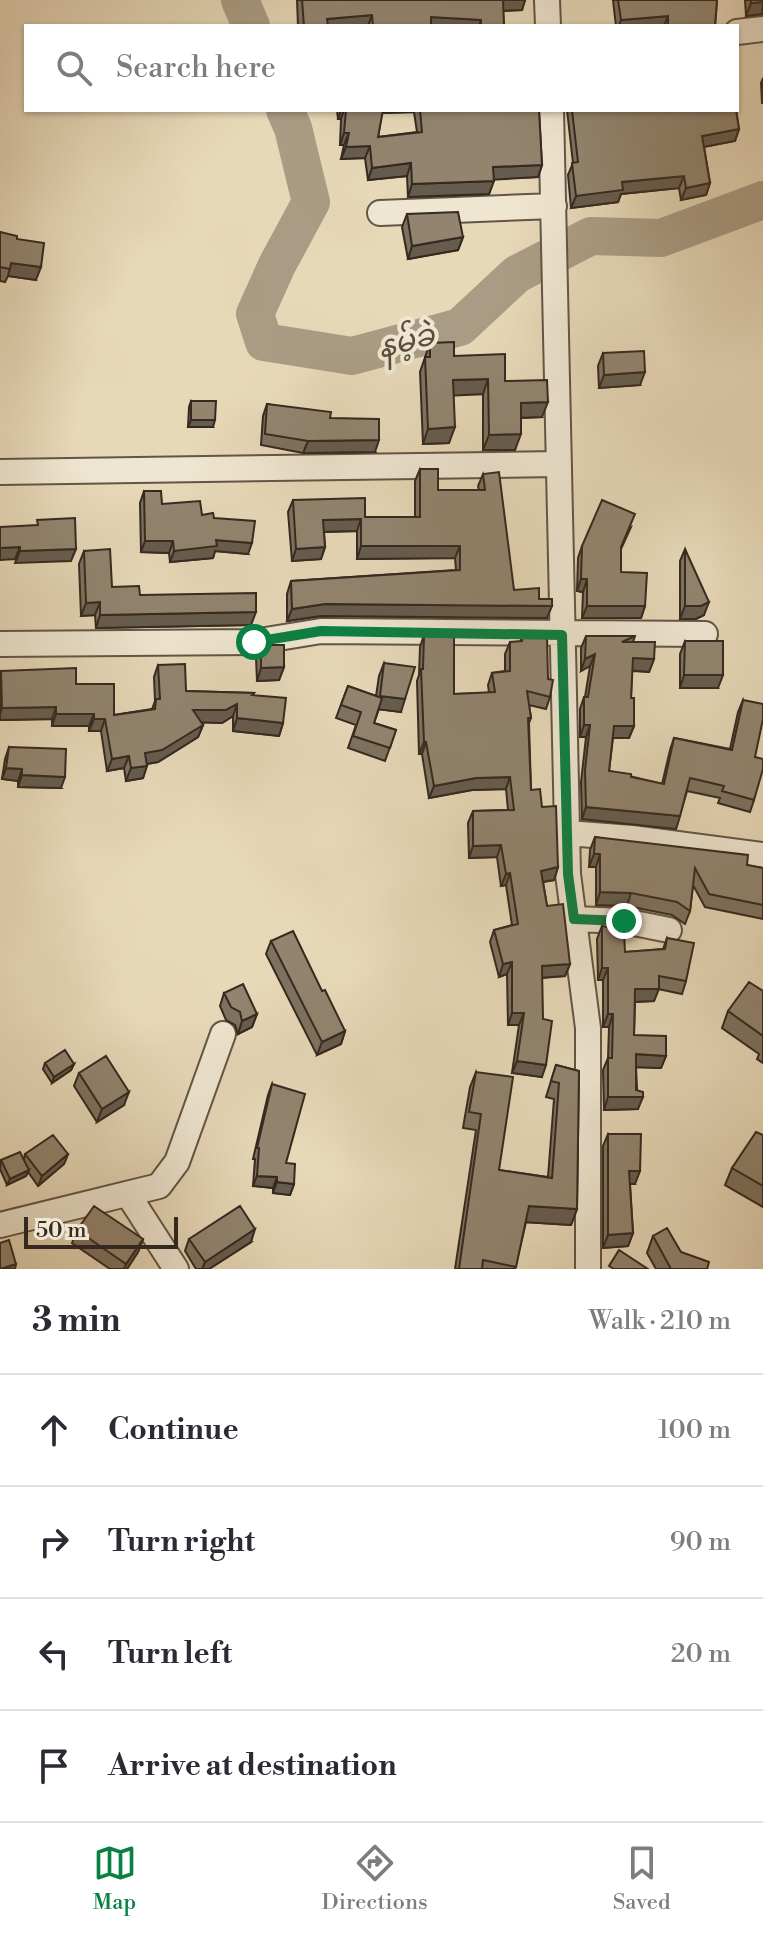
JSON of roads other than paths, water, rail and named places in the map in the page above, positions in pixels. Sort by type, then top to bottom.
[{"type":"street","points":[[547,0],[548,24]]},
{"type":"street","points":[[739,32],[763,29]]},
{"type":"street","points":[[551,112],[568,874],[588,1028],[588,1269]]},
{"type":"street","points":[[380,213],[555,218]]},
{"type":"street","points":[[0,472],[559,464]]},
{"type":"street","points":[[0,644],[254,642],[321,631],[705,634]]},
{"type":"street","points":[[567,833],[763,855]]},
{"type":"street","points":[[574,919],[624,921],[669,930]]},
{"type":"street","points":[[0,1225],[129,1196],[159,1186],[177,1162],[223,1034]]},
{"type":"street","points":[[129,1196],[176,1269]]},
{"type":"waterway","name":"နမ့်ခဲ","points":[[240,0],[250,24]]},
{"type":"waterway","name":"နမ့်ခဲ","points":[[286,112],[293,128],[311,202],[255,314],[264,342],[352,356],[460,327],[517,274],[591,236],[661,238],[763,200]]}]
